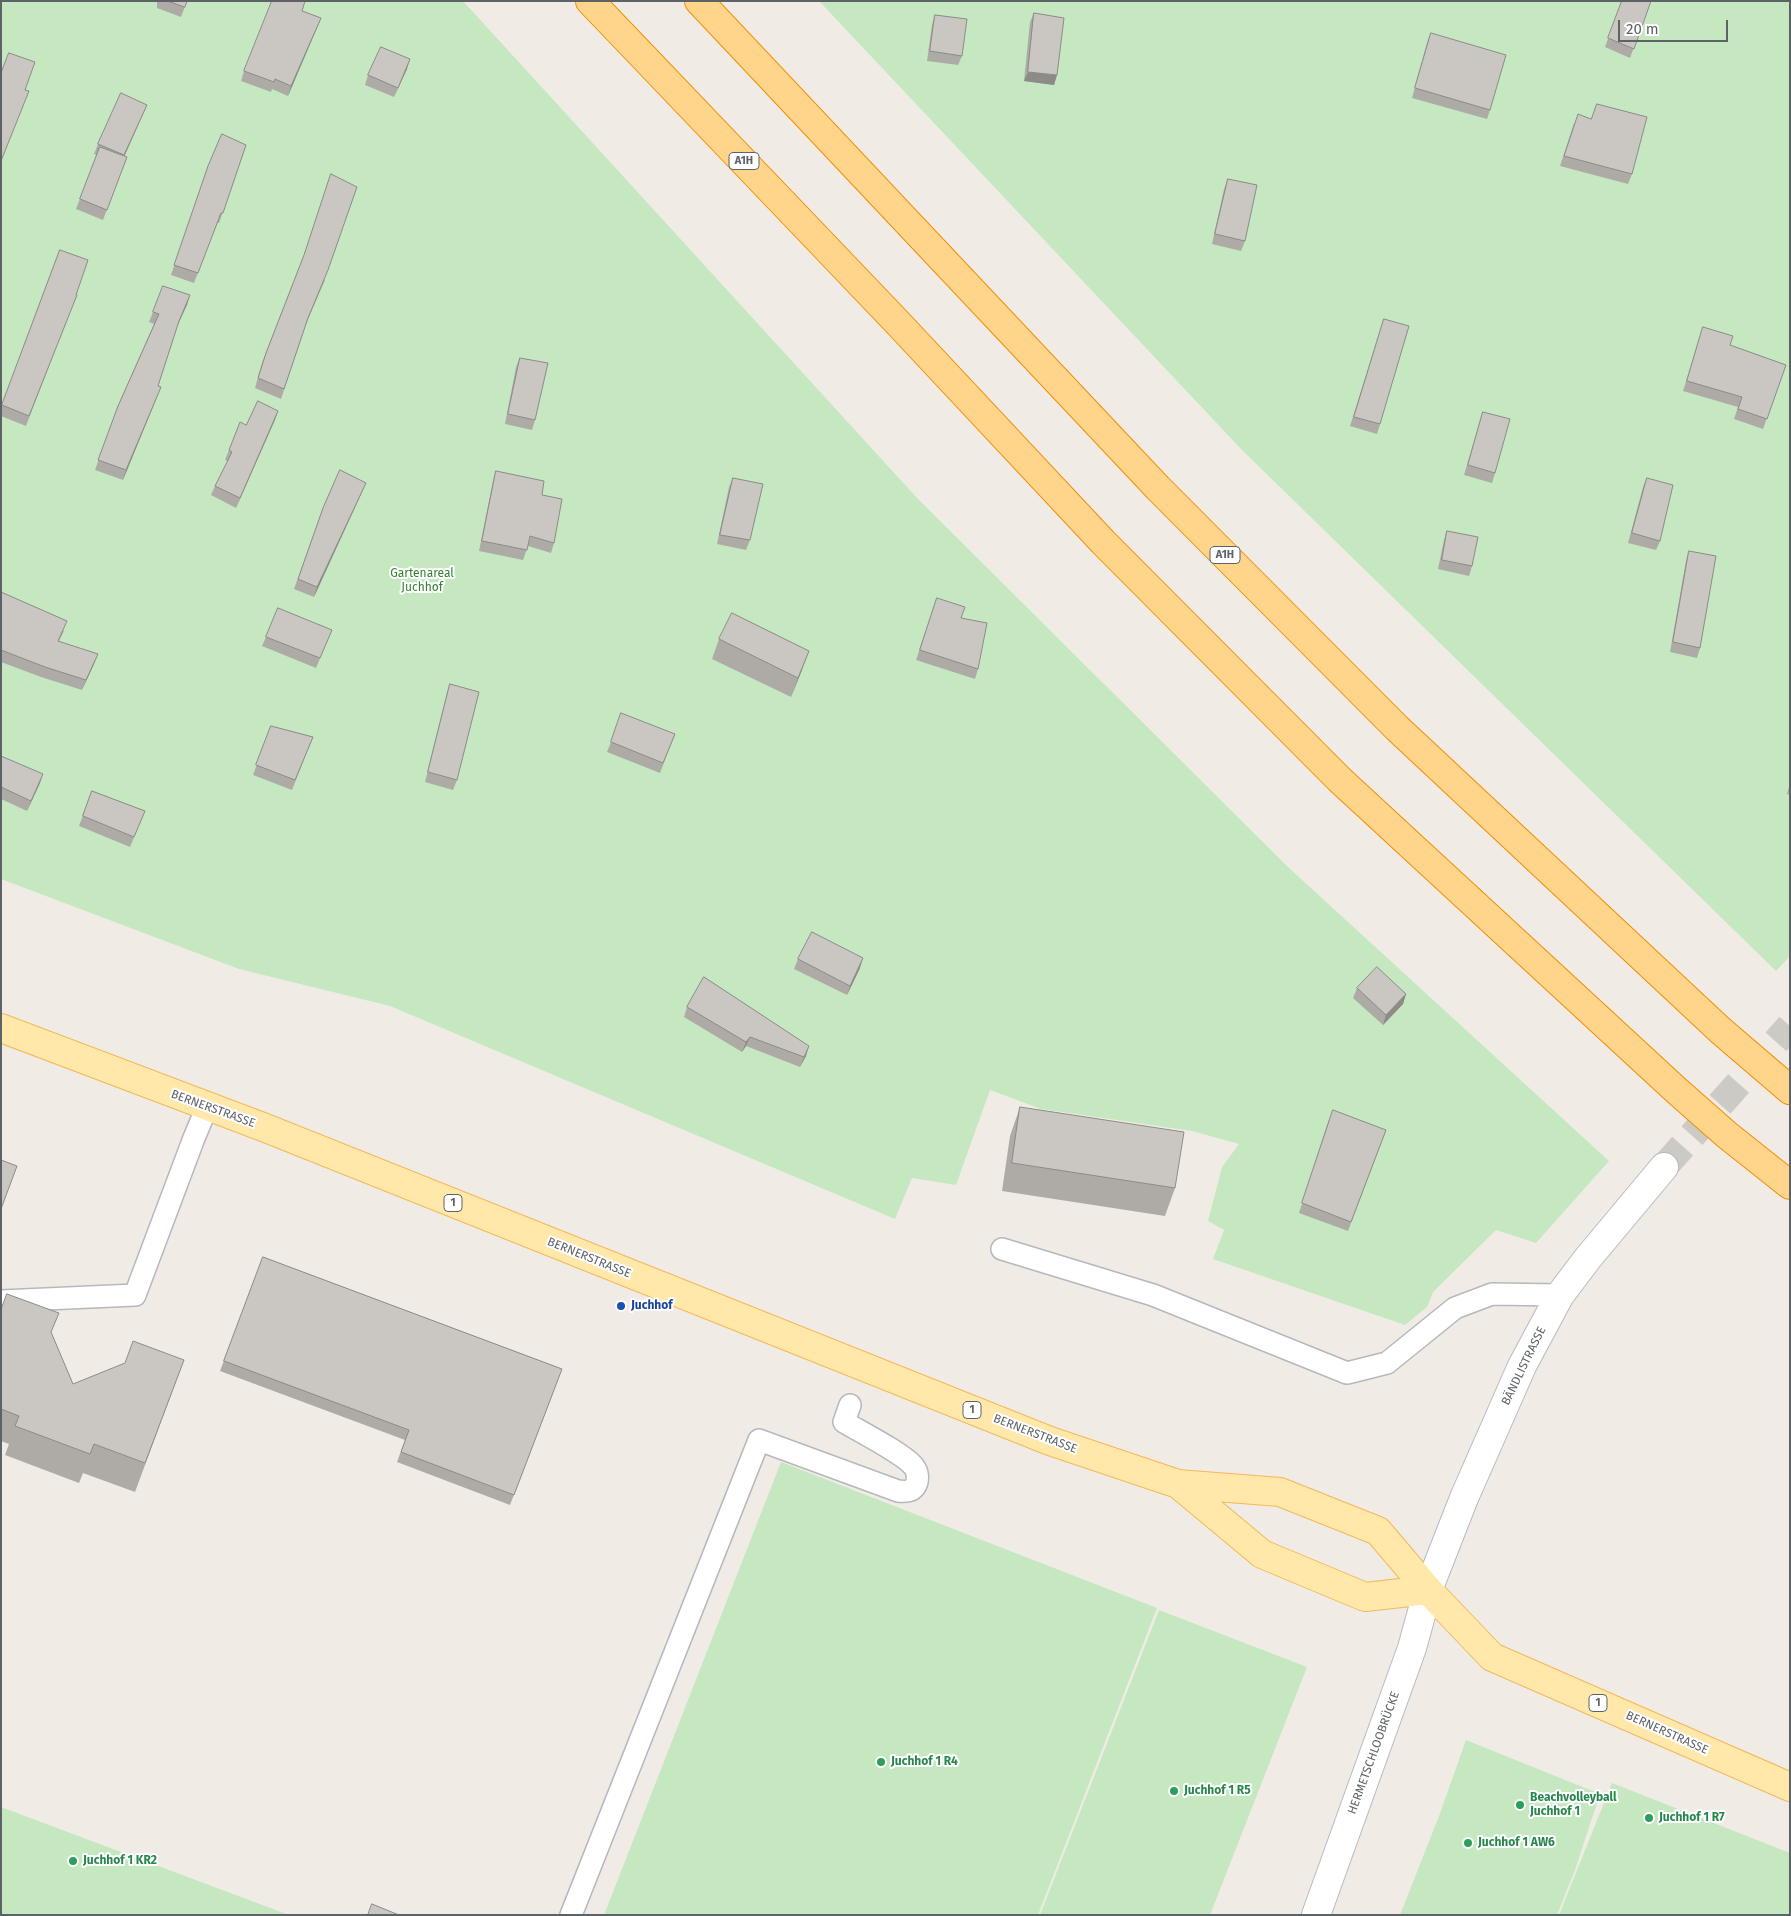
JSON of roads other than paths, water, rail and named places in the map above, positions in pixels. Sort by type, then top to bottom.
[{"type":"highway","name":"A1H","points":[[590,1],[897,322],[1103,542],[1340,780],[1676,1090],[1781,1179]]},
{"type":"highway","name":"A1H","points":[[700,1],[1158,488],[1397,728],[1713,1023],[1790,1090]]},
{"type":"highway","points":[[1781,1179],[1790,1198]]},
{"type":"main road","name":"BERNERSTRASSE","points":[[1,1028],[263,1127],[1050,1441],[1178,1484],[1280,1492],[1378,1531],[1428,1590],[1492,1657],[1790,1787]]},
{"type":"main road","name":"BERNERSTRASSE","points":[[1178,1484],[1262,1554],[1365,1597],[1428,1590]]},
{"type":"street","name":"BÄNDLISTRASSE","points":[[1428,1590],[1464,1498],[1522,1366],[1560,1295],[1664,1167]]},
{"type":"street","name":"HERMETSCHLOOBRÜCKE","points":[[1316,1915],[1412,1648],[1428,1590]]},
{"type":"lane","points":[[1,1301],[135,1295],[207,1107]]},
{"type":"lane","points":[[1002,1249],[1153,1295],[1347,1373],[1387,1363],[1455,1308],[1492,1294],[1560,1295]]},
{"type":"lane","points":[[570,1915],[760,1440],[898,1491],[907,1492],[914,1488],[918,1481],[914,1466],[903,1457],[844,1422],[850,1405]]},
{"type":"tunnel","points":[[1664,1167],[1790,1026]]},
{"type":"place","name":"Juchhof","points":[[621,1306]]},
{"type":"place","name":"Juchhof 1 R4","points":[[881,1762]]},
{"type":"place","name":"Juchhof 1 R5","points":[[1174,1791]]},
{"type":"place","name":"Beachvolleyball Juchhof 1","points":[[1520,1805]]},
{"type":"place","name":"Juchhof 1 R7","points":[[1649,1818]]},
{"type":"place","name":"Juchhof 1 AW6","points":[[1468,1843]]},
{"type":"place","name":"Juchhof 1 KR2","points":[[73,1861]]},
{"type":"park label","name":"Gartenareal Juchhof","points":[[422,581]]}]
